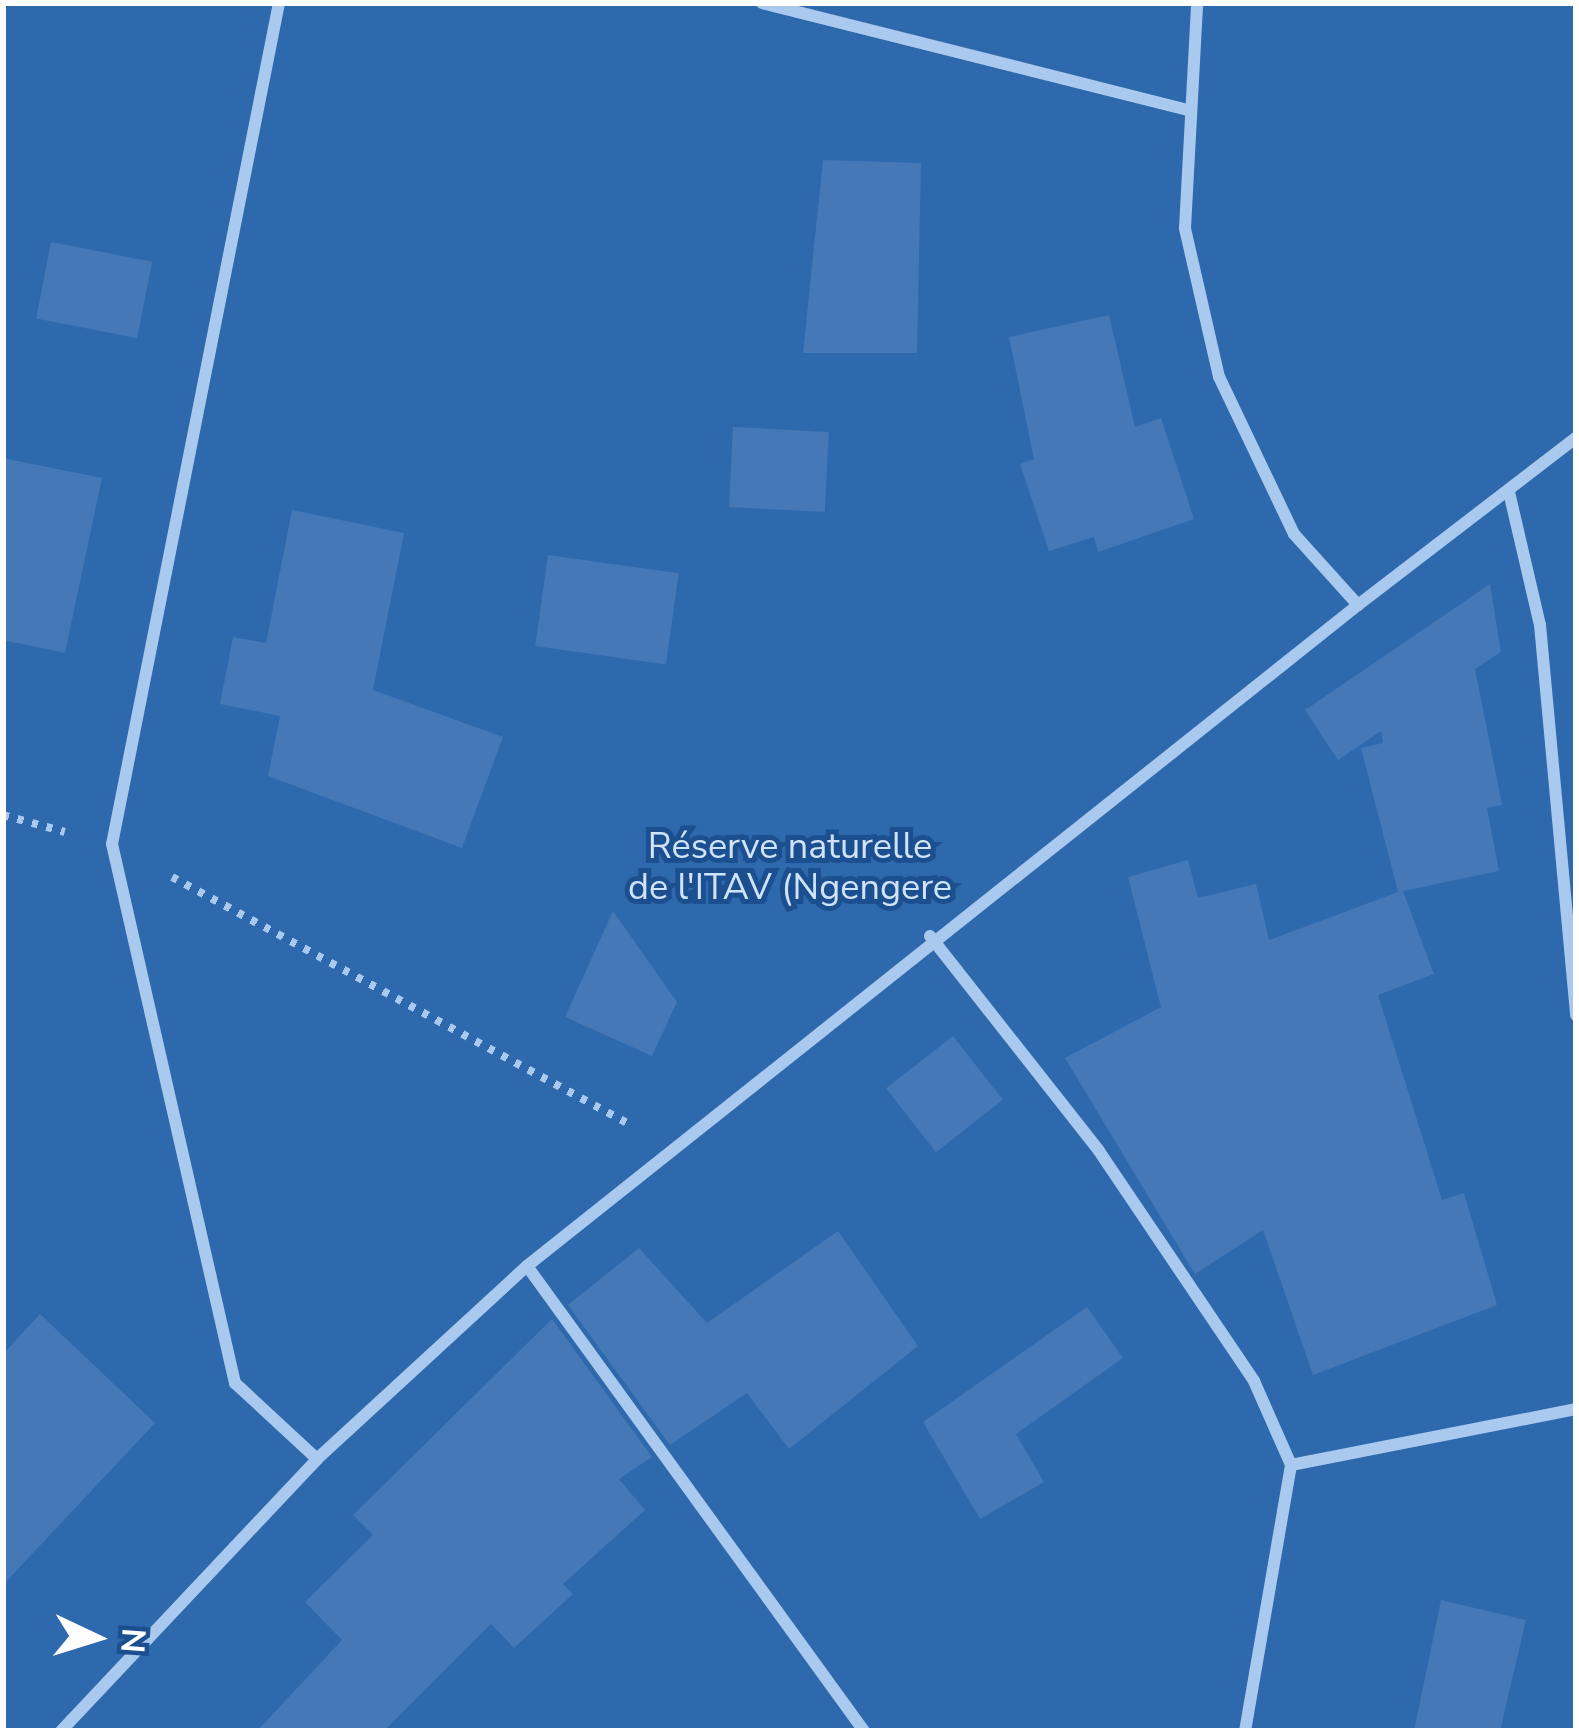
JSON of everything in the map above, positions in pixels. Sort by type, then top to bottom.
[{"type":"street","points":[[278,3],[112,844],[235,1383],[317,1459]]},
{"type":"street","points":[[762,3],[1187,110]]},
{"type":"street","points":[[1197,3],[1187,110],[1185,228],[1219,377],[1294,534],[1358,605]]},
{"type":"street","points":[[61,1731],[317,1459],[527,1266],[930,936],[1576,438]]},
{"type":"street","points":[[1509,492],[1540,625],[1576,1015]]},
{"type":"street","points":[[930,936],[1099,1151],[1255,1381],[1291,1465],[1244,1731]]},
{"type":"street","points":[[527,1266],[864,1731]]},
{"type":"street","points":[[1291,1465],[1576,1409]]},
{"type":"path","points":[[3,814],[112,844],[672,1148]]},
{"type":"green space","name":"Réserve naturelle de l'ITAV (Ngengere","points":[[3,3],[1576,3],[1576,1731],[3,1731]]},
{"type":"building","points":[[823,160],[921,163],[917,353],[803,353]]},
{"type":"building","points":[[51,242],[152,262],[137,338],[36,319]]},
{"type":"building","points":[[1109,315],[1135,427],[1161,418],[1194,519],[1098,552],[1094,537],[1049,551],[1020,464],[1034,459],[1009,337]]},
{"type":"building","points":[[733,427],[829,432],[825,512],[729,507]]},
{"type":"building","points":[[3,458],[102,478],[65,653],[3,640]]},
{"type":"building","points":[[292,510],[404,533],[373,690],[503,737],[462,848],[268,776],[280,716],[220,704],[233,637],[266,643]]},
{"type":"building","points":[[548,555],[679,573],[666,664],[535,646]]},
{"type":"building","points":[[1490,584],[1501,652],[1475,669],[1502,805],[1487,808],[1499,871],[1403,891],[1434,974],[1378,995],[1442,1200],[1464,1193],[1497,1305],[1313,1375],[1263,1230],[1195,1274],[1065,1058],[1161,1007],[1128,877],[1188,860],[1198,898],[1256,884],[1269,940],[1398,892],[1361,748],[1383,743],[1381,731],[1338,760],[1305,710]]},
{"type":"building","points":[[613,911],[677,1002],[652,1056],[565,1017]]},
{"type":"building","points":[[953,1036],[1003,1100],[936,1152],[886,1088]]},
{"type":"building","points":[[838,1231],[918,1346],[789,1449],[747,1393],[670,1445],[568,1305],[639,1248],[707,1323]]},
{"type":"building","points":[[1087,1307],[1123,1358],[1016,1434],[1044,1482],[980,1519],[923,1422]]},
{"type":"building","points":[[40,1314],[155,1423],[3,1585],[3,1354]]},
{"type":"building","points":[[552,1319],[652,1457],[619,1479],[645,1510],[563,1584],[573,1594],[514,1648],[491,1624],[384,1731],[257,1731],[342,1640],[305,1602],[373,1535],[353,1515]]},
{"type":"building","points":[[1441,1600],[1526,1620],[1500,1731],[1414,1731]]}]
